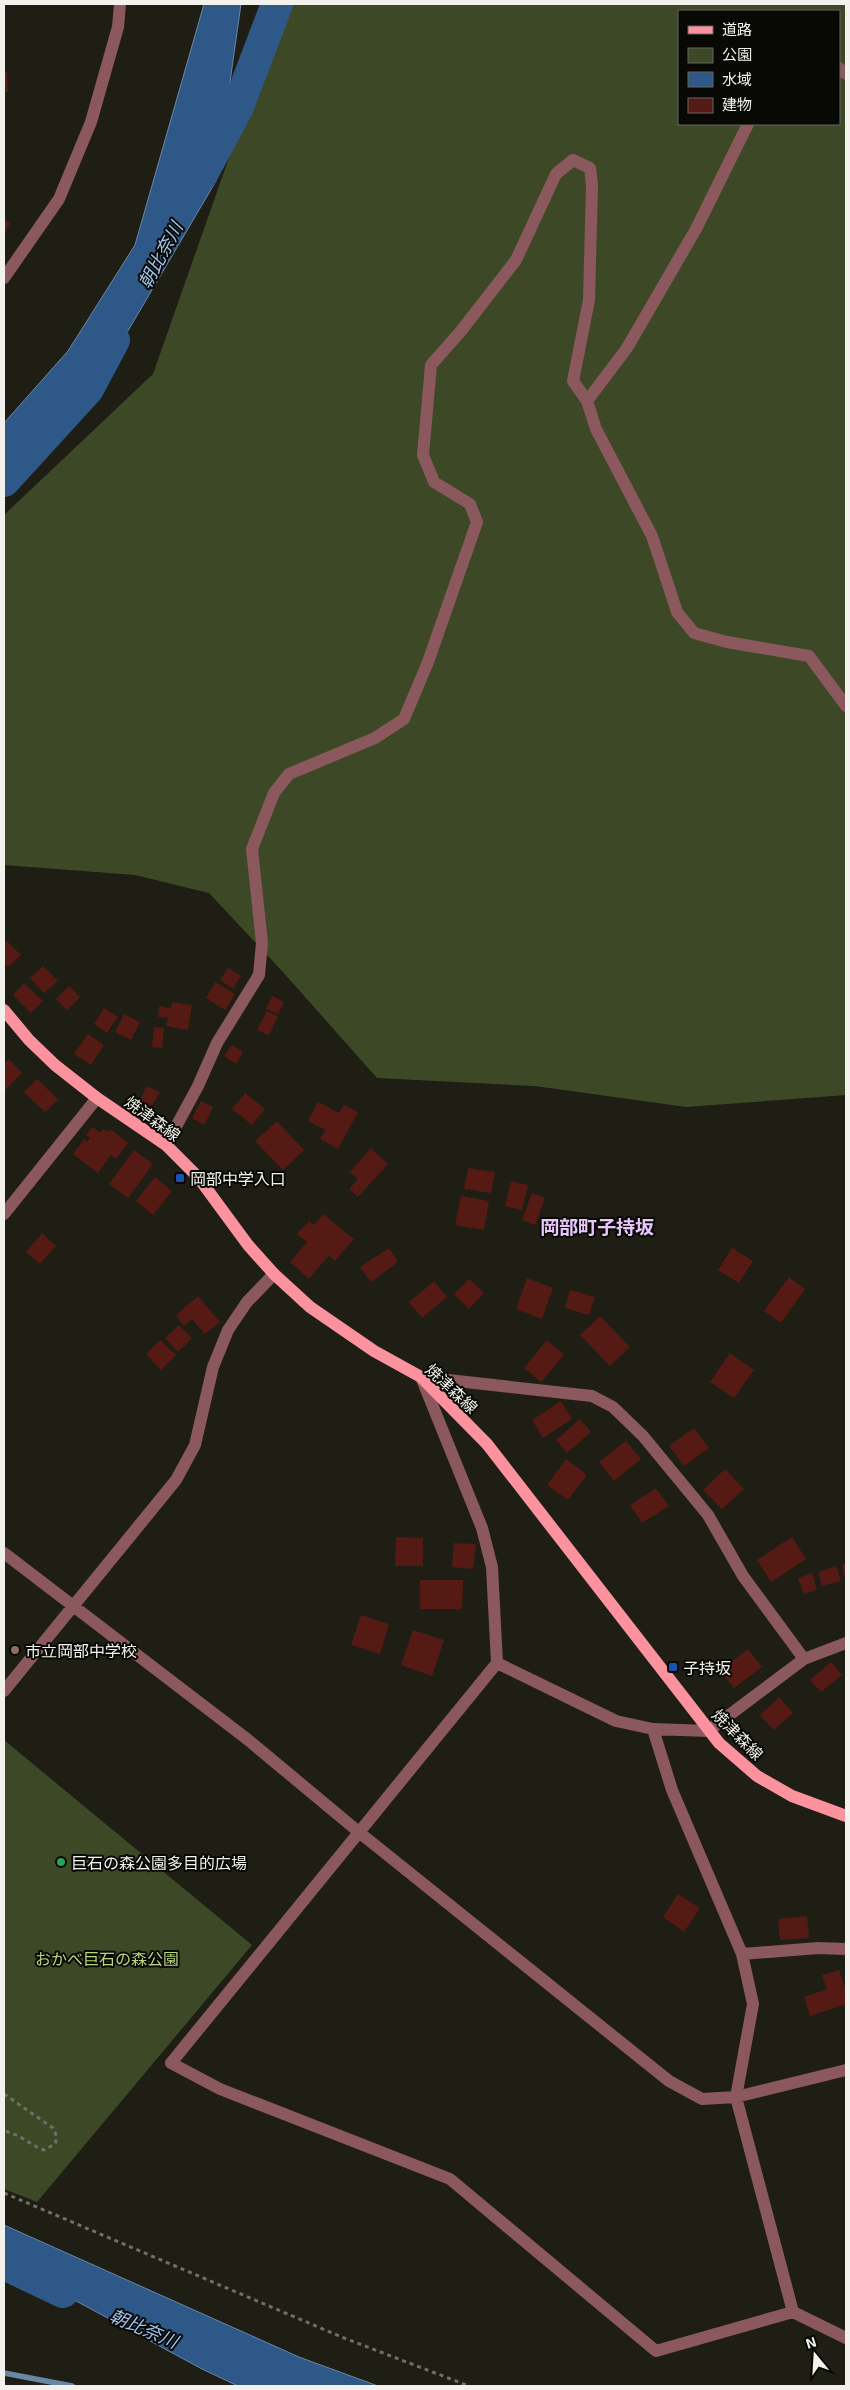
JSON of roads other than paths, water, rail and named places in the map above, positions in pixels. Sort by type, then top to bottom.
[{"type":"main road","name":"焼津森線","points":[[4,1010],[29,1040],[55,1065],[97,1098],[166,1146],[198,1177],[248,1245],[274,1274],[310,1307],[374,1351],[421,1377],[487,1444],[510,1471],[719,1743],[757,1776],[792,1796],[846,1816]]},
{"type":"street","points":[[4,278],[18,260],[62,191],[91,122],[118,27],[120,4]]},
{"type":"street","points":[[587,401],[628,348],[696,229],[748,125]]},
{"type":"street","points":[[166,1146],[198,1086],[217,1043],[259,975],[262,943],[252,849],[274,793],[289,774],[375,738],[404,719],[428,662],[477,522],[470,504],[434,482],[423,454],[432,365],[516,260],[556,174],[573,160],[590,168],[592,185],[589,300],[573,381],[587,401],[596,429],[652,536],[677,612],[694,633],[727,642],[810,656],[846,706]]},
{"type":"street","points":[[4,1214],[97,1098]]},
{"type":"street","points":[[4,1692],[176,1480],[195,1445],[213,1367],[228,1330],[247,1302],[274,1274]]},
{"type":"street","points":[[804,1659],[743,1576],[708,1515],[642,1436],[613,1407],[592,1396],[421,1377],[482,1528],[492,1567],[496,1663],[360,1833],[171,2063],[220,2088],[450,2179],[656,2351],[793,2312],[846,2338]]},
{"type":"street","points":[[4,1553],[247,1739],[360,1833],[669,2081],[702,2098],[736,2097],[846,2070]]},
{"type":"street","points":[[496,1663],[616,1721],[653,1729],[708,1731],[804,1659],[846,1643]]},
{"type":"street","points":[[653,1729],[672,1790],[742,1954],[753,2004],[736,2097],[793,2312]]},
{"type":"street","points":[[742,1954],[818,1948],[846,1949]]},
{"type":"water","points":[[204,4],[241,4],[216,181],[112,358],[4,481],[4,423],[68,351],[135,245]]},
{"type":"water","points":[[4,2225],[299,2357],[378,2386],[238,2386],[202,2369],[4,2262]]},
{"type":"waterway","name":"朝比奈川","points":[[201,176],[237,109],[277,4]]},
{"type":"waterway","name":"朝比奈川","points":[[4,481],[88,389],[114,340]]},
{"type":"waterway","name":"朝比奈川","points":[[4,2264],[63,2292]]},
{"type":"waterway","points":[[4,2373],[72,2386]]},
{"type":"place","name":"岡部中学入口","points":[[180,1178]]},
{"type":"place","name":"市立岡部中学校","points":[[15,1650]]},
{"type":"place","name":"子持坂","points":[[673,1667]]},
{"type":"place","name":"巨石の森公園多目的広場","points":[[61,1862]]},
{"type":"district","name":"岡部町子持坂","points":[[597,1226]]},
{"type":"park label","name":"おかべ巨石の森公園","points":[[107,1958]]}]
